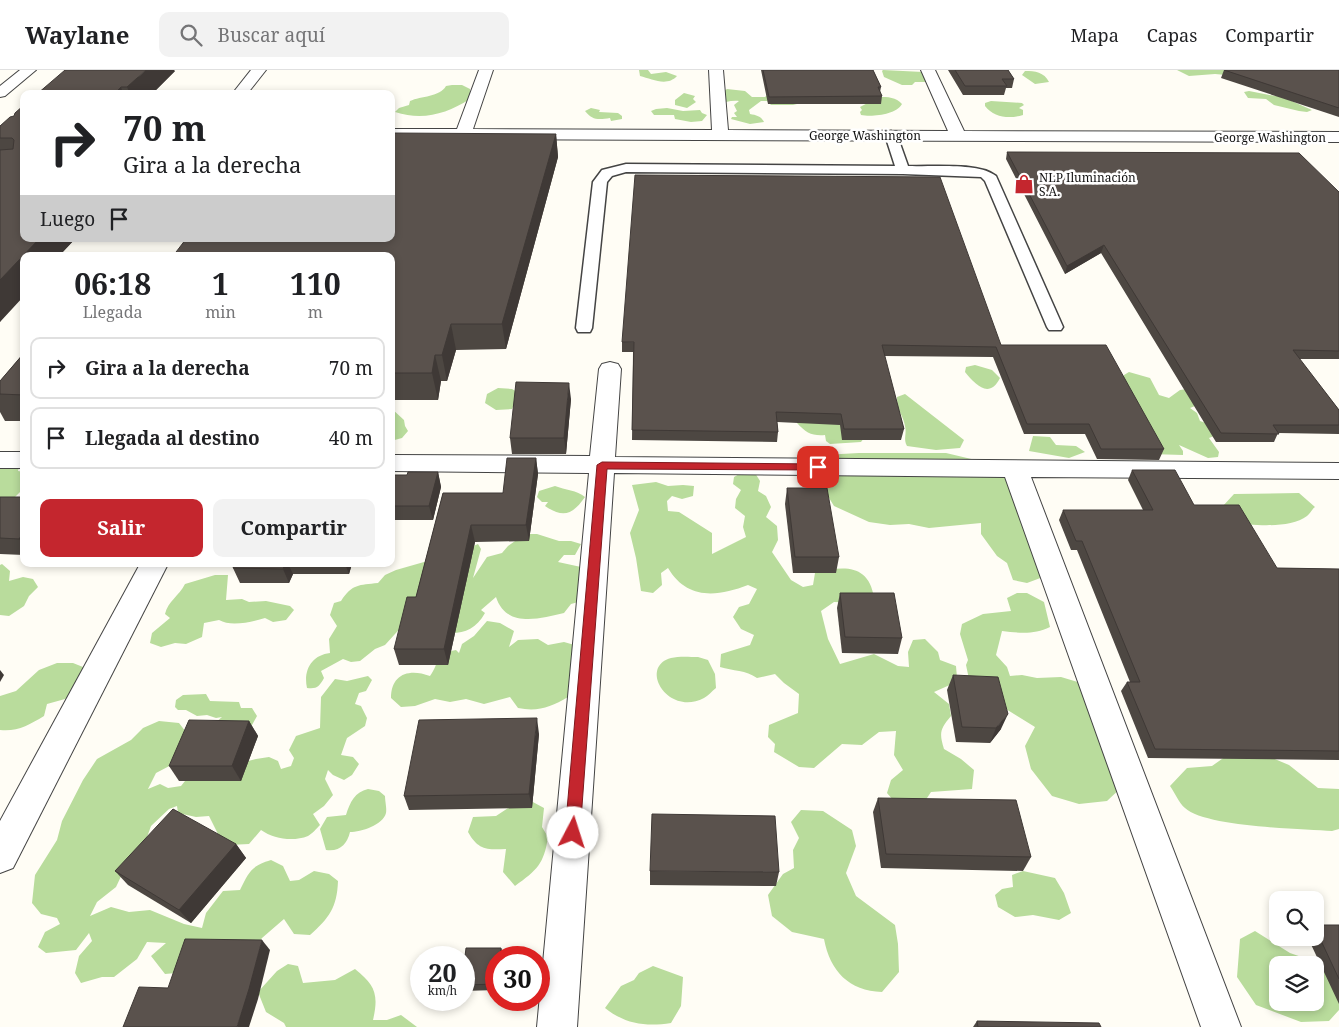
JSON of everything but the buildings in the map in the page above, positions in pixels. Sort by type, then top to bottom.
[{"type":"street","points":[[0,93],[29,70]]},
{"type":"street","points":[[242,90],[259,70]]},
{"type":"street","points":[[463,134],[486,70]]},
{"type":"street","points":[[716,70],[720,135]]},
{"type":"street","points":[[928,70],[958,136]]},
{"type":"street","name":"George Washington","points":[[395,134],[1339,137]]},
{"type":"street","points":[[557,1027],[610,369]]},
{"type":"street","points":[[0,460],[20,460]]},
{"type":"street","points":[[395,463],[1339,471]]},
{"type":"street","points":[[1015,468],[1221,1027]]},
{"type":"street","points":[[0,856],[152,567]]},
{"type":"lane","points":[[891,135],[903,170]]},
{"type":"lane","points":[[584,328],[600,182],[606,173],[626,168],[903,170],[975,172],[985,174],[991,179],[1055,327]]},
{"type":"green space","points":[[639,70],[648,70],[651,74],[666,72],[677,76],[664,82],[640,76]]},
{"type":"green space","points":[[883,70],[923,72],[931,82],[915,82],[912,85],[902,85],[884,77]]},
{"type":"green space","points":[[1177,70],[1245,70],[1237,76],[1215,74],[1189,76]]},
{"type":"green space","points":[[1025,71],[1039,73],[1045,76],[1049,82],[1035,84],[1022,75]]},
{"type":"green space","points":[[462,85],[470,89],[470,99],[452,109],[425,116],[405,115],[395,112],[399,108],[409,105],[410,101],[414,99],[435,94],[446,86]]},
{"type":"green space","points":[[727,89],[745,91],[752,97],[765,97],[768,94],[801,103],[771,105],[767,101],[761,101],[749,110],[750,114],[760,117],[764,122],[750,124],[731,119],[732,117],[737,117],[734,113],[737,111],[734,105],[739,101],[712,103],[710,101]]},
{"type":"green space","points":[[1244,92],[1278,95],[1312,110],[1307,112],[1299,111],[1274,105],[1266,99],[1248,98]]},
{"type":"green space","points":[[684,93],[695,96],[693,99],[696,102],[687,108],[675,105],[675,100]]},
{"type":"green space","points":[[879,97],[889,97],[902,104],[895,111],[889,113],[871,116],[861,115],[860,112],[862,110],[860,107]]},
{"type":"green space","points":[[991,101],[1022,103],[1024,105],[1019,108],[1023,110],[1023,115],[1008,117],[993,113],[985,106],[985,103]]},
{"type":"green space","points":[[591,108],[600,110],[599,112],[618,113],[622,116],[622,119],[611,121],[610,118],[593,118],[585,111]]},
{"type":"green space","points":[[667,108],[683,111],[700,110],[707,115],[702,121],[691,122],[675,119],[674,115],[654,115],[651,111]]},
{"type":"green space","points":[[975,365],[992,370],[1000,378],[996,385],[987,389],[982,388],[973,381],[965,372],[966,367]]},
{"type":"green space","points":[[1129,372],[1150,378],[1159,395],[1169,398],[1180,390],[1187,389],[1195,406],[1190,408],[1197,413],[1200,421],[1209,424],[1214,436],[1209,438],[1219,452],[1218,457],[1208,458],[1179,445],[1183,455],[1150,454],[1123,380],[1124,375]]},
{"type":"green space","points":[[498,388],[512,389],[519,393],[512,409],[496,410],[485,403],[487,394]]},
{"type":"green space","points":[[905,394],[964,440],[960,448],[936,450],[907,446],[905,426],[897,397]]},
{"type":"green space","points":[[395,412],[404,420],[408,431],[402,438],[395,440]]},
{"type":"green space","points":[[799,419],[835,422],[864,438],[861,442],[830,444],[826,441],[825,435],[816,435],[803,429],[797,423]]},
{"type":"green space","points":[[1033,436],[1050,437],[1056,445],[1076,446],[1085,452],[1069,458],[1029,451]]},
{"type":"green space","points":[[946,453],[984,462],[1020,483],[1043,577],[1027,583],[1013,580],[1007,563],[997,556],[981,534],[981,523],[929,528],[909,524],[890,525],[869,522],[834,506],[826,493],[813,485],[807,471],[823,455]]},
{"type":"green space","points":[[19,467],[20,492],[11,501],[0,507],[0,468]]},
{"type":"green space","points":[[743,472],[755,473],[760,481],[758,491],[766,496],[771,507],[766,517],[777,526],[778,540],[772,552],[791,580],[803,587],[813,585],[815,573],[844,569],[860,573],[866,578],[871,587],[874,598],[858,603],[834,602],[821,611],[828,639],[840,664],[874,654],[898,666],[909,667],[908,652],[913,640],[925,639],[938,652],[940,660],[956,666],[957,678],[952,684],[934,692],[949,704],[951,716],[945,724],[941,739],[944,749],[961,759],[974,770],[972,789],[931,792],[925,801],[893,800],[887,793],[891,780],[903,770],[894,755],[896,731],[879,732],[862,745],[842,744],[814,768],[799,767],[774,752],[775,744],[768,737],[769,725],[798,713],[799,694],[775,674],[757,678],[744,672],[720,667],[721,654],[750,645],[754,635],[741,629],[733,617],[739,607],[749,604],[757,589],[748,585],[725,592],[704,593],[693,591],[684,586],[668,568],[661,573],[662,585],[653,593],[641,591],[630,533],[639,510],[632,485],[656,482],[668,486],[694,486],[693,496],[682,499],[672,496],[667,501],[668,511],[679,512],[712,533],[712,554],[746,537],[743,527],[745,516],[735,508],[736,499],[741,490],[733,484],[734,477]]},
{"type":"green space","points":[[555,486],[575,491],[585,497],[568,513],[552,510],[545,506],[548,502],[542,502],[537,497],[539,491]]},
{"type":"green space","points":[[1299,493],[1315,507],[1307,516],[1291,523],[1251,525],[1233,523],[1222,507],[1234,494]]},
{"type":"green space","points":[[525,534],[537,534],[559,541],[571,541],[581,544],[575,555],[564,555],[558,562],[581,567],[582,601],[571,604],[564,613],[524,619],[507,613],[501,607],[496,597],[481,610],[485,613],[478,623],[459,633],[438,632],[405,623],[385,645],[375,649],[360,661],[351,662],[343,659],[321,671],[324,678],[321,684],[315,688],[307,688],[306,675],[310,664],[318,657],[330,653],[329,639],[337,626],[330,615],[334,603],[341,601],[353,588],[378,583],[385,575],[396,570],[424,562],[441,561],[478,544],[481,549],[473,578],[487,557],[502,553],[508,546]]},
{"type":"green space","points":[[2,564],[10,571],[9,581],[23,577],[33,579],[38,587],[29,596],[24,606],[9,616],[0,615],[0,565]]},
{"type":"green space","points":[[215,575],[228,575],[226,600],[266,601],[290,606],[294,610],[286,620],[273,622],[265,618],[241,623],[229,623],[219,620],[204,623],[202,637],[186,644],[175,643],[161,647],[150,643],[152,633],[170,618],[165,614],[166,609],[185,584]]},
{"type":"green space","points":[[1017,593],[1027,593],[1044,602],[1050,627],[1044,630],[1020,633],[1002,631],[996,655],[1007,667],[1010,676],[1061,677],[1081,683],[1124,785],[1107,801],[1079,804],[1052,796],[1031,769],[1025,746],[1035,727],[1006,709],[969,679],[966,665],[968,660],[960,634],[962,624],[983,614],[1011,611],[1007,598]]},
{"type":"green space","points":[[487,621],[500,623],[514,631],[509,647],[518,640],[538,639],[548,645],[564,642],[578,646],[568,697],[556,704],[538,709],[518,708],[510,697],[484,704],[466,699],[450,702],[435,699],[415,706],[401,707],[391,698],[394,683],[398,678],[408,673],[430,676],[444,653],[456,650],[459,653],[462,644],[474,636]]},
{"type":"green space","points":[[674,657],[698,657],[708,660],[715,674],[716,688],[704,698],[691,702],[679,701],[669,696],[657,680],[657,671],[661,663]]},
{"type":"green space","points":[[57,663],[73,663],[88,669],[83,687],[65,699],[47,704],[44,716],[33,722],[17,729],[0,730],[0,696],[16,691],[39,670]]},
{"type":"green space","points":[[368,676],[372,680],[366,691],[359,693],[355,704],[361,706],[367,718],[365,726],[347,738],[341,755],[353,757],[359,764],[352,775],[344,780],[333,775],[328,770],[325,779],[333,795],[324,806],[313,814],[320,825],[311,834],[302,838],[284,839],[272,836],[261,830],[249,844],[229,845],[219,836],[209,816],[196,817],[178,813],[177,806],[169,809],[151,826],[146,840],[124,870],[116,887],[97,902],[90,916],[111,907],[129,912],[150,910],[184,924],[202,928],[206,913],[223,891],[240,890],[251,870],[271,860],[283,866],[290,881],[299,880],[314,871],[329,874],[338,881],[336,898],[331,912],[310,935],[294,934],[284,919],[262,938],[246,957],[165,974],[151,956],[166,943],[147,942],[137,959],[114,977],[102,977],[81,983],[75,973],[79,956],[92,941],[89,933],[76,950],[46,953],[38,947],[45,932],[60,924],[57,918],[41,914],[32,903],[35,875],[57,840],[62,821],[83,780],[97,759],[131,740],[143,728],[159,721],[179,723],[189,736],[177,762],[156,773],[148,789],[160,784],[168,788],[181,786],[189,776],[256,759],[269,757],[278,761],[281,769],[291,766],[294,758],[289,750],[296,736],[320,728],[321,697],[335,679],[347,681]]},
{"type":"green space","points":[[206,694],[210,701],[239,702],[241,708],[252,708],[257,716],[252,725],[240,728],[215,723],[222,717],[197,716],[186,710],[178,710],[175,707],[176,700],[183,695]]},
{"type":"green space","points":[[1253,750],[1289,765],[1318,788],[1339,789],[1339,829],[1332,831],[1278,828],[1212,819],[1185,808],[1170,786],[1187,768],[1212,766],[1229,754]]},
{"type":"green space","points":[[363,790],[379,791],[385,796],[386,811],[384,817],[371,827],[350,832],[345,843],[339,848],[326,850],[320,829],[327,817],[346,815],[354,798]]},
{"type":"green space","points":[[531,801],[544,808],[542,827],[548,837],[542,860],[538,866],[515,886],[503,872],[506,849],[488,849],[479,846],[468,832],[473,817],[496,816],[514,804]]},
{"type":"green space","points":[[801,810],[823,811],[852,830],[856,846],[846,873],[856,896],[895,925],[899,972],[882,992],[860,988],[843,977],[831,961],[824,939],[792,932],[772,916],[768,895],[783,874],[794,868],[793,850],[799,838],[791,822]]},
{"type":"green space","points":[[1023,871],[1055,878],[1064,893],[1071,913],[1059,920],[1033,915],[1015,917],[998,907],[995,895],[1002,889],[1013,887],[1012,875]]},
{"type":"green space","points":[[1255,931],[1269,940],[1269,946],[1279,946],[1299,956],[1269,956],[1269,1010],[1256,1005],[1237,977],[1240,939]]},
{"type":"green space","points":[[288,964],[298,966],[303,983],[335,980],[355,969],[367,980],[374,991],[376,1003],[373,1020],[387,1020],[401,1015],[417,1027],[286,1027],[284,1023],[266,1012],[258,992],[277,971]]},
{"type":"green space","points":[[653,966],[683,977],[681,1006],[671,1023],[653,1025],[636,1023],[620,1018],[605,1008],[621,986],[634,980],[639,973]]},
{"type":"green space","points":[[1324,969],[1334,976],[1339,983],[1339,1010],[1329,1021],[1301,1022],[1272,1011],[1324,1011]]},
{"type":"place","name":"NLP Iluminación S.A.","points":[[1024,184]]},
{"type":"route","points":[[573,833],[602,465],[818,467]]}]
